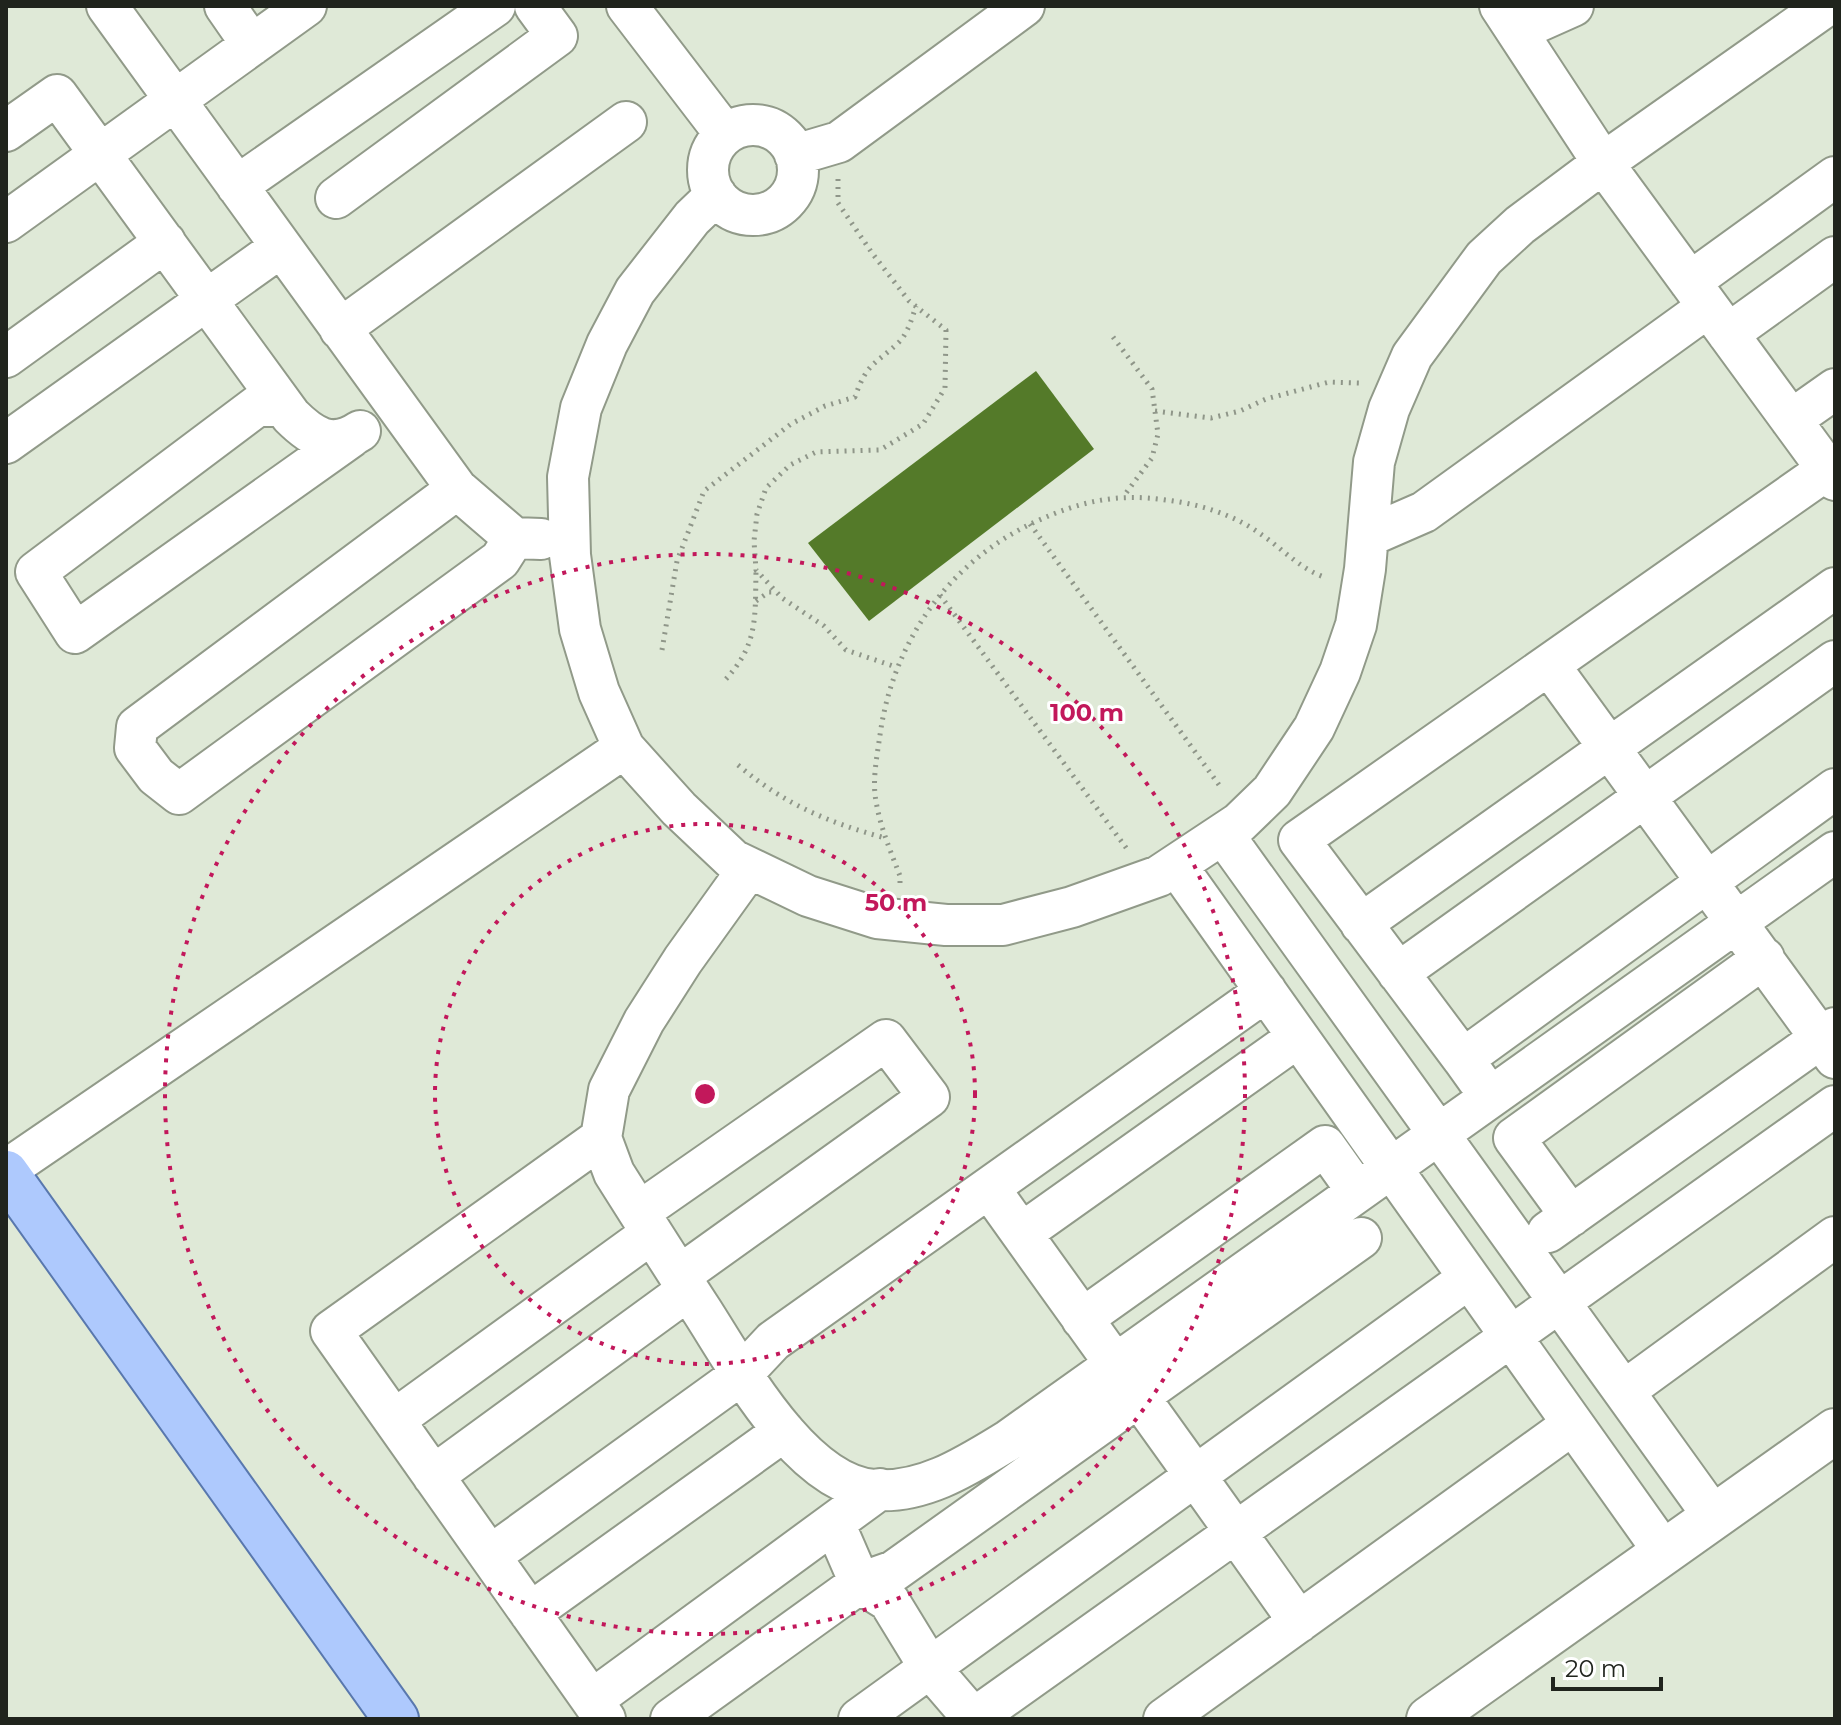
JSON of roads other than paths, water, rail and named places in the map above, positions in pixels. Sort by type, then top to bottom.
[{"type":"main road","points":[[6,1172],[396,1719]]},
{"type":"street","points":[[107,6],[457,489],[514,538],[569,539]]},
{"type":"street","points":[[225,6],[252,45]]},
{"type":"street","points":[[6,222],[306,6]]},
{"type":"street","points":[[237,186],[495,6]]},
{"type":"street","points":[[336,198],[557,36],[535,6]]},
{"type":"street","points":[[627,6],[725,134]]},
{"type":"street","points":[[795,155],[839,142],[1024,6]]},
{"type":"street","points":[[1489,1096],[1299,840],[1832,471],[1791,420],[1603,163],[1509,18],[1573,6]]},
{"type":"street","points":[[716,195],[692,218],[635,291],[607,344],[581,408],[568,477],[569,539],[580,629],[599,692],[624,748],[679,809],[733,860],[808,896],[877,918],[946,925],[1003,925],[1072,907],[1162,872],[1233,826],[1272,791],[1314,728],[1340,672],[1356,625],[1369,536],[1374,462],[1395,395],[1412,356],[1484,258],[1520,225],[1826,6]]},
{"type":"street","points":[[6,131],[57,95],[283,406],[306,432],[323,440],[351,437]]},
{"type":"street","points":[[340,329],[626,122]]},
{"type":"street","points":[[754,125],[769,128],[783,136],[795,155],[798,177],[793,192],[771,212],[742,214],[729,208],[711,187],[709,158],[725,134],[739,127],[754,125]]},
{"type":"street","points":[[1369,536],[1424,512],[1709,308],[1835,177]]},
{"type":"street","points":[[6,357],[165,242]]},
{"type":"street","points":[[6,443],[281,247]]},
{"type":"street","points":[[1709,308],[1835,257]]},
{"type":"street","points":[[1791,420],[1835,389]]},
{"type":"street","points":[[283,406],[257,406],[36,572],[75,633],[396,405]]},
{"type":"street","points":[[457,489],[137,727],[135,748],[156,776],[179,794],[500,560],[514,538]]},
{"type":"street","points":[[1361,924],[1835,588]]},
{"type":"street","points":[[1398,973],[1835,661]]},
{"type":"street","points":[[1523,1251],[1830,1042],[1764,958],[1549,665]]},
{"type":"street","points":[[6,1172],[624,748]]},
{"type":"street","points":[[1463,1059],[1835,789]]},
{"type":"street","points":[[1233,826],[1438,1134],[1714,1517]]},
{"type":"street","points":[[749,868],[644,1021],[609,1090],[601,1138],[614,1173],[753,1393],[812,1460],[843,1479],[873,1490],[905,1489],[937,1479],[1009,1440],[1835,852]]},
{"type":"street","points":[[1162,872],[1266,991],[1664,1552]]},
{"type":"street","points":[[1571,1216],[1514,1138],[1764,958]]},
{"type":"street","points":[[490,1556],[742,1374],[773,1341],[1266,991]]},
{"type":"street","points":[[1022,1233],[1298,1037]]},
{"type":"street","points":[[394,1420],[886,1040],[929,1097],[433,1476]]},
{"type":"street","points":[[834,1523],[860,1583],[889,1601],[930,1668],[973,1719],[1835,1106]]},
{"type":"street","points":[[601,1138],[331,1331],[598,1710],[880,1489]]},
{"type":"street","points":[[1082,1319],[1325,1146],[1357,1191]]},
{"type":"street","points":[[989,1188],[1114,1365],[1197,1475],[1299,1622]]},
{"type":"street","points":[[1624,1391],[1835,1237]]},
{"type":"street","points":[[671,1719],[860,1583],[894,1571],[1361,1238]]},
{"type":"street","points":[[859,1719],[1469,1278]]},
{"type":"street","points":[[1164,1719],[1573,1424]]},
{"type":"street","points":[[530,1613],[784,1431]]},
{"type":"street","points":[[1429,1719],[1835,1431]]}]
